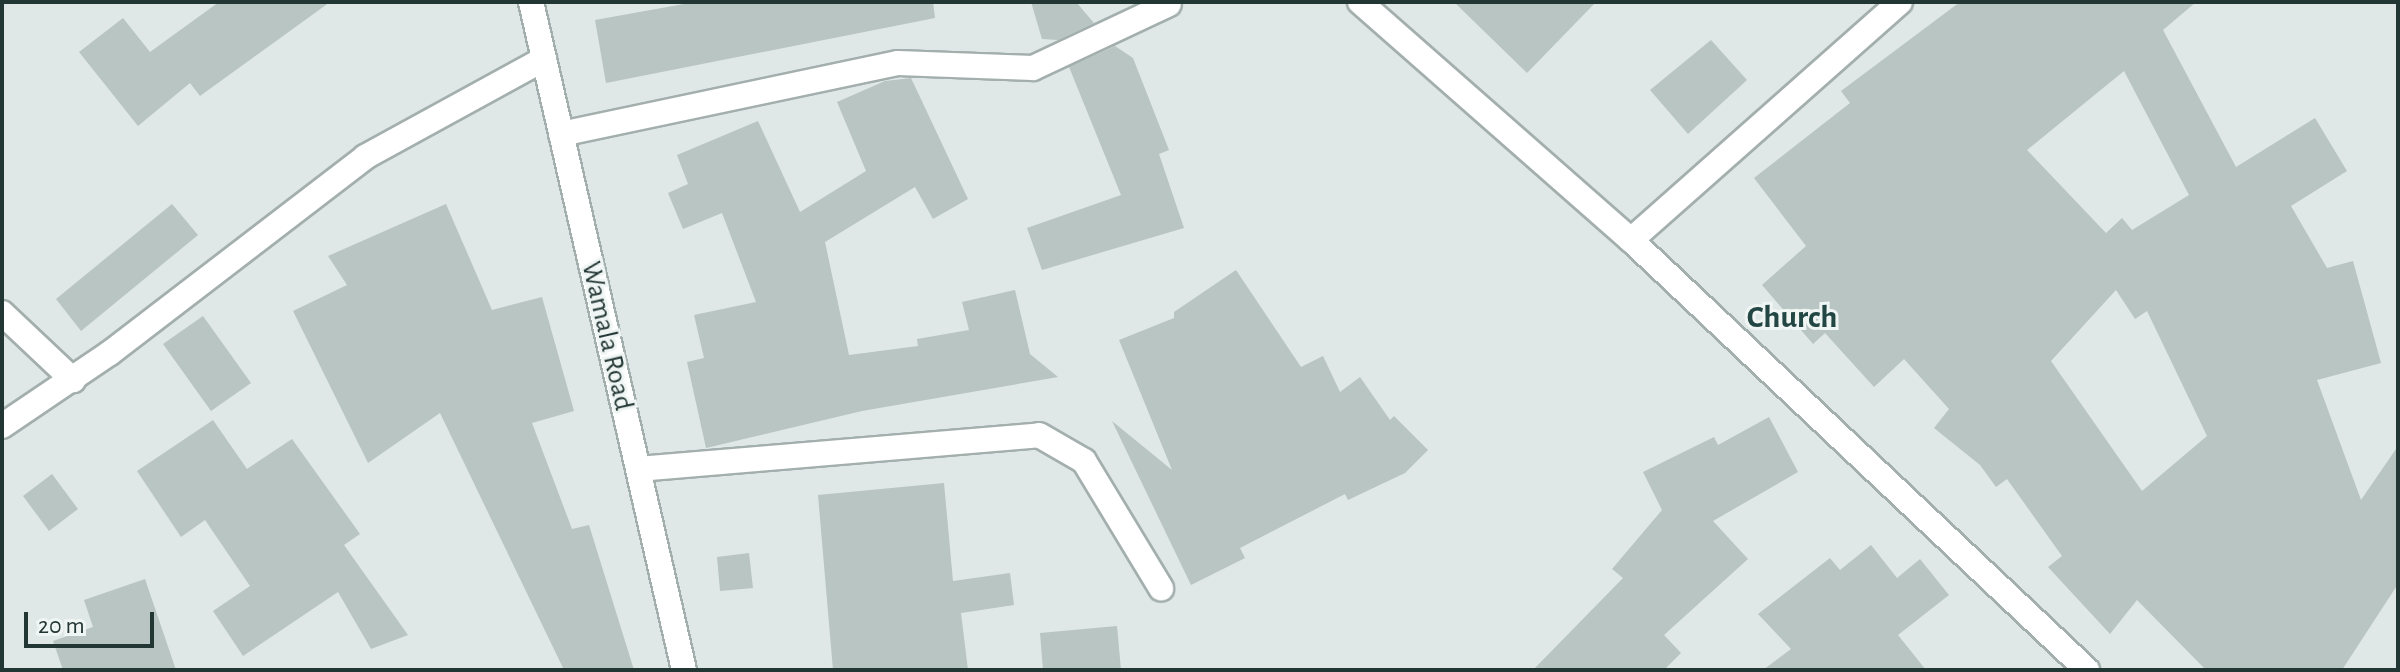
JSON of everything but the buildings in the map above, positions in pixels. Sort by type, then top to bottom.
[{"type":"street","name":"Wamala Road","points":[[531,2],[684,670]]},
{"type":"street","points":[[1360,2],[1631,240],[2087,670]]},
{"type":"street","points":[[1631,240],[1900,2]]},
{"type":"street","points":[[561,134],[898,63],[1033,68],[1169,4]]},
{"type":"street","points":[[2,426],[73,380],[365,157],[544,59]]},
{"type":"street","points":[[2,313],[73,380]]},
{"type":"street","points":[[638,469],[1039,435],[1084,461],[1161,588]]},
{"type":"district","name":"Church","points":[[1792,317]]}]
